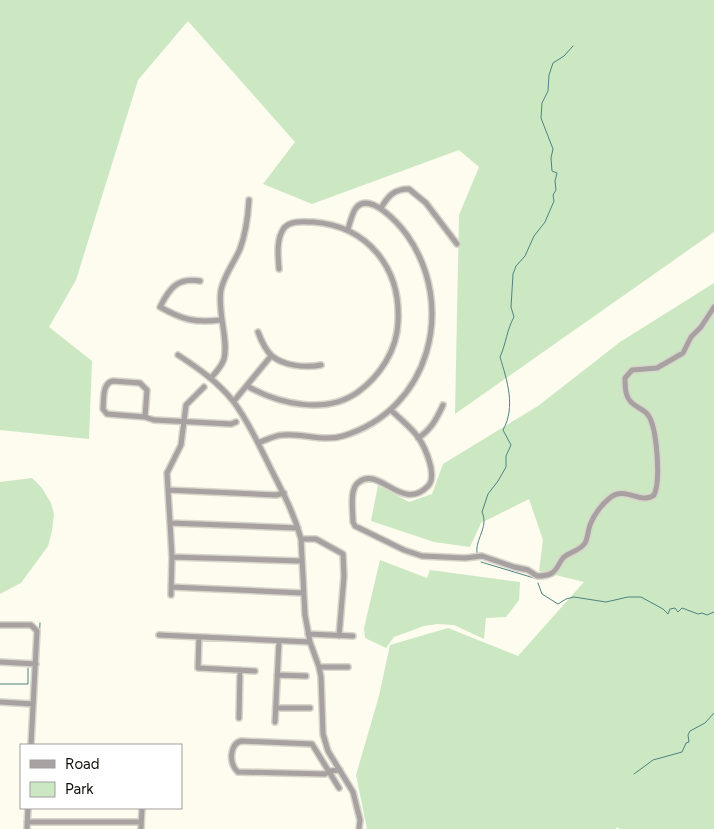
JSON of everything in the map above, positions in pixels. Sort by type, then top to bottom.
[{"type":"street","points":[[381,208],[392,193],[398,190],[409,189],[426,203],[457,244]]},
{"type":"street","points":[[211,378],[220,368],[224,359],[221,290],[244,238],[249,200]]},
{"type":"street","points":[[258,443],[282,435],[321,439],[341,437],[366,427],[391,410],[410,388],[424,361],[433,320],[432,301],[426,272],[414,245],[397,222],[381,208],[368,204],[358,206],[355,209],[348,229]]},
{"type":"street","points":[[247,386],[263,396],[280,401],[324,405],[350,398],[367,386],[380,372],[390,355],[398,330],[399,306],[391,276],[382,259],[367,243],[348,229],[318,223],[292,223],[285,228],[279,240],[279,269]]},
{"type":"street","points":[[200,281],[189,280],[170,289],[160,307],[190,321],[221,320]]},
{"type":"street","points":[[391,410],[418,438],[432,471],[432,478],[428,486],[412,495],[404,495],[377,480],[369,478],[360,480],[355,485],[354,490],[353,522],[355,526],[404,550],[422,556],[465,558],[482,556],[528,570],[537,576],[552,573],[563,558],[586,543],[590,524],[602,506],[612,496],[618,493],[626,493],[646,499],[654,495],[657,483],[658,457],[651,421],[648,414],[632,404],[627,395],[625,378],[632,370],[657,368],[683,353],[691,336],[701,328],[714,307]]},
{"type":"street","points":[[258,332],[271,356],[297,365],[313,367],[322,365]]},
{"type":"street","points":[[178,354],[211,378],[234,401],[284,493],[298,528],[301,538],[303,593],[308,634],[321,677],[323,734],[328,751],[354,792],[360,820],[359,829]]},
{"type":"street","points":[[234,401],[271,356]]},
{"type":"street","points":[[145,417],[147,390],[140,383],[113,381],[106,385],[103,409],[107,414],[184,422],[231,424],[236,422]]},
{"type":"street","points":[[171,595],[172,557],[167,473],[181,445],[186,405],[204,387]]},
{"type":"street","points":[[418,438],[427,432],[438,418],[444,405]]},
{"type":"street","points":[[168,490],[276,495],[284,493]]},
{"type":"street","points":[[170,523],[298,528]]},
{"type":"street","points":[[301,538],[316,539],[343,554],[344,576],[339,636]]},
{"type":"street","points":[[172,557],[301,561]]},
{"type":"street","points":[[171,587],[303,593]]},
{"type":"street","points":[[0,625],[31,625],[37,631],[31,744]]},
{"type":"street","points":[[308,634],[353,636]]},
{"type":"street","points":[[159,636],[310,642]]},
{"type":"street","points":[[199,637],[198,668],[256,671]]},
{"type":"street","points":[[275,722],[279,640]]},
{"type":"street","points":[[0,662],[36,664]]},
{"type":"street","points":[[319,667],[348,667]]},
{"type":"street","points":[[239,718],[240,670]]},
{"type":"street","points":[[277,675],[306,676]]},
{"type":"street","points":[[0,702],[33,704]]},
{"type":"street","points":[[276,708],[310,708]]},
{"type":"street","points":[[339,788],[329,770],[312,744],[242,741],[235,743],[233,746],[233,765],[238,772],[325,774],[329,770],[340,770]]},
{"type":"street","points":[[27,829],[28,809]]},
{"type":"street","points":[[141,829],[142,809]]},
{"type":"street","points":[[27,822],[141,822]]},
{"type":"green space","points":[[0,0],[714,0],[714,232],[455,414],[459,215],[479,167],[459,150],[312,204],[263,184],[295,142],[188,21],[138,80],[76,280],[49,327],[92,361],[89,439],[0,430]]},
{"type":"green space","points":[[714,283],[714,829],[620,829],[617,827],[616,829],[367,829],[356,775],[379,696],[390,645],[448,628],[518,656],[584,582],[539,571],[543,540],[529,499],[481,523],[470,547],[434,542],[371,521],[378,485],[409,502],[432,494],[443,464],[538,406],[620,342]]},
{"type":"green space","points":[[32,478],[42,488],[51,503],[54,514],[48,546],[21,583],[0,594],[0,482]]},
{"type":"green space","points":[[380,560],[427,578],[430,570],[520,582],[519,600],[506,617],[486,618],[484,639],[454,625],[437,624],[424,626],[394,637],[386,648],[365,638],[364,628]]},
{"type":"waterway","points":[[477,553],[484,523],[482,512],[488,494],[506,467],[506,456],[511,445],[503,430],[507,421],[510,403],[500,357],[514,317],[511,307],[513,274],[516,266],[525,256],[534,236],[545,222],[554,201],[553,195],[556,190],[555,181],[557,173],[552,171],[551,158],[553,149],[541,118],[542,103],[548,91],[549,75],[553,63],[564,56],[573,46]]},
{"type":"waterway","points":[[481,562],[534,578]]},
{"type":"waterway","points":[[538,583],[542,594],[558,604],[574,597],[606,602],[628,597],[641,597],[663,609],[668,614],[670,609],[675,608],[678,612],[682,608],[707,615],[714,612]]},
{"type":"waterway","points":[[38,668],[40,623]]},
{"type":"waterway","points":[[0,684],[28,684],[28,668]]},
{"type":"waterway","points":[[634,774],[653,760],[682,752],[686,743],[689,742],[688,735],[690,731],[705,723],[714,713]]}]
